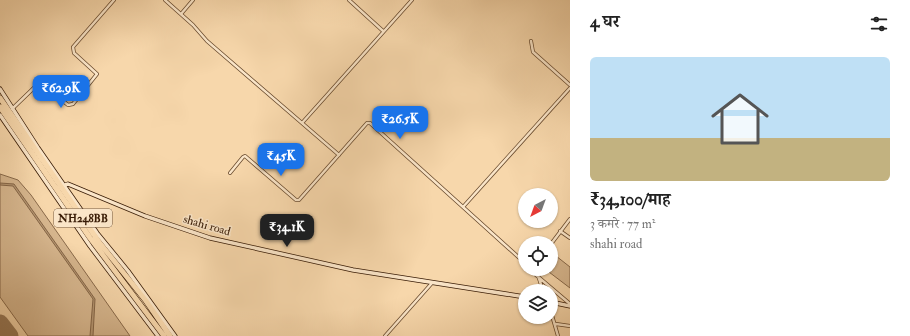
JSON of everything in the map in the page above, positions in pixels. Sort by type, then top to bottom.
[{"type":"highway","name":"NH248BB","points":[[0,98],[99,242],[146,301],[170,336]]},
{"type":"highway","name":"NH248BB","points":[[0,107],[60,186],[93,242],[164,336]]},
{"type":"street","points":[[12,109],[40,82],[68,105],[73,104],[97,74],[74,53],[73,47],[114,0]]},
{"type":"street","points":[[165,0],[204,38],[338,155]]},
{"type":"street","points":[[181,14],[193,0]]},
{"type":"street","points":[[349,0],[383,31]]},
{"type":"street","points":[[302,123],[412,0]]},
{"type":"street","points":[[463,207],[570,87],[533,52],[531,41]]},
{"type":"street","points":[[0,89],[60,186],[140,286],[175,336]]},
{"type":"street","points":[[0,115],[86,240],[158,336]]},
{"type":"street","points":[[230,173],[242,157],[245,156],[298,200],[367,123],[370,123],[518,257]]},
{"type":"street","name":"shahi road","points":[[60,186],[76,187],[166,224],[210,238],[343,268],[518,296]]},
{"type":"street","points":[[557,236],[570,219]]},
{"type":"street","points":[[560,231],[570,238]]},
{"type":"street","points":[[537,276],[570,305]]},
{"type":"street","points":[[385,336],[432,283]]},
{"type":"street","points":[[558,303],[570,305]]},
{"type":"street","points":[[558,336],[556,324],[570,326]]},
{"type":"shaded area","points":[[0,174],[18,180],[31,195],[130,336],[28,336],[0,297]]},
{"type":"shaded area","points":[[0,183],[14,184],[95,299],[93,336],[90,336],[93,299],[13,186],[0,185]]},
{"type":"shaded area","points":[[558,258],[570,267],[570,288],[554,276],[558,276]]},
{"type":"runway","points":[[0,323],[10,336]]},
{"type":"tunnel","points":[[34,162],[53,188]]},
{"type":"tunnel","points":[[90,242],[107,265]]},
{"type":"tunnel","points":[[154,327],[160,336]]}]
